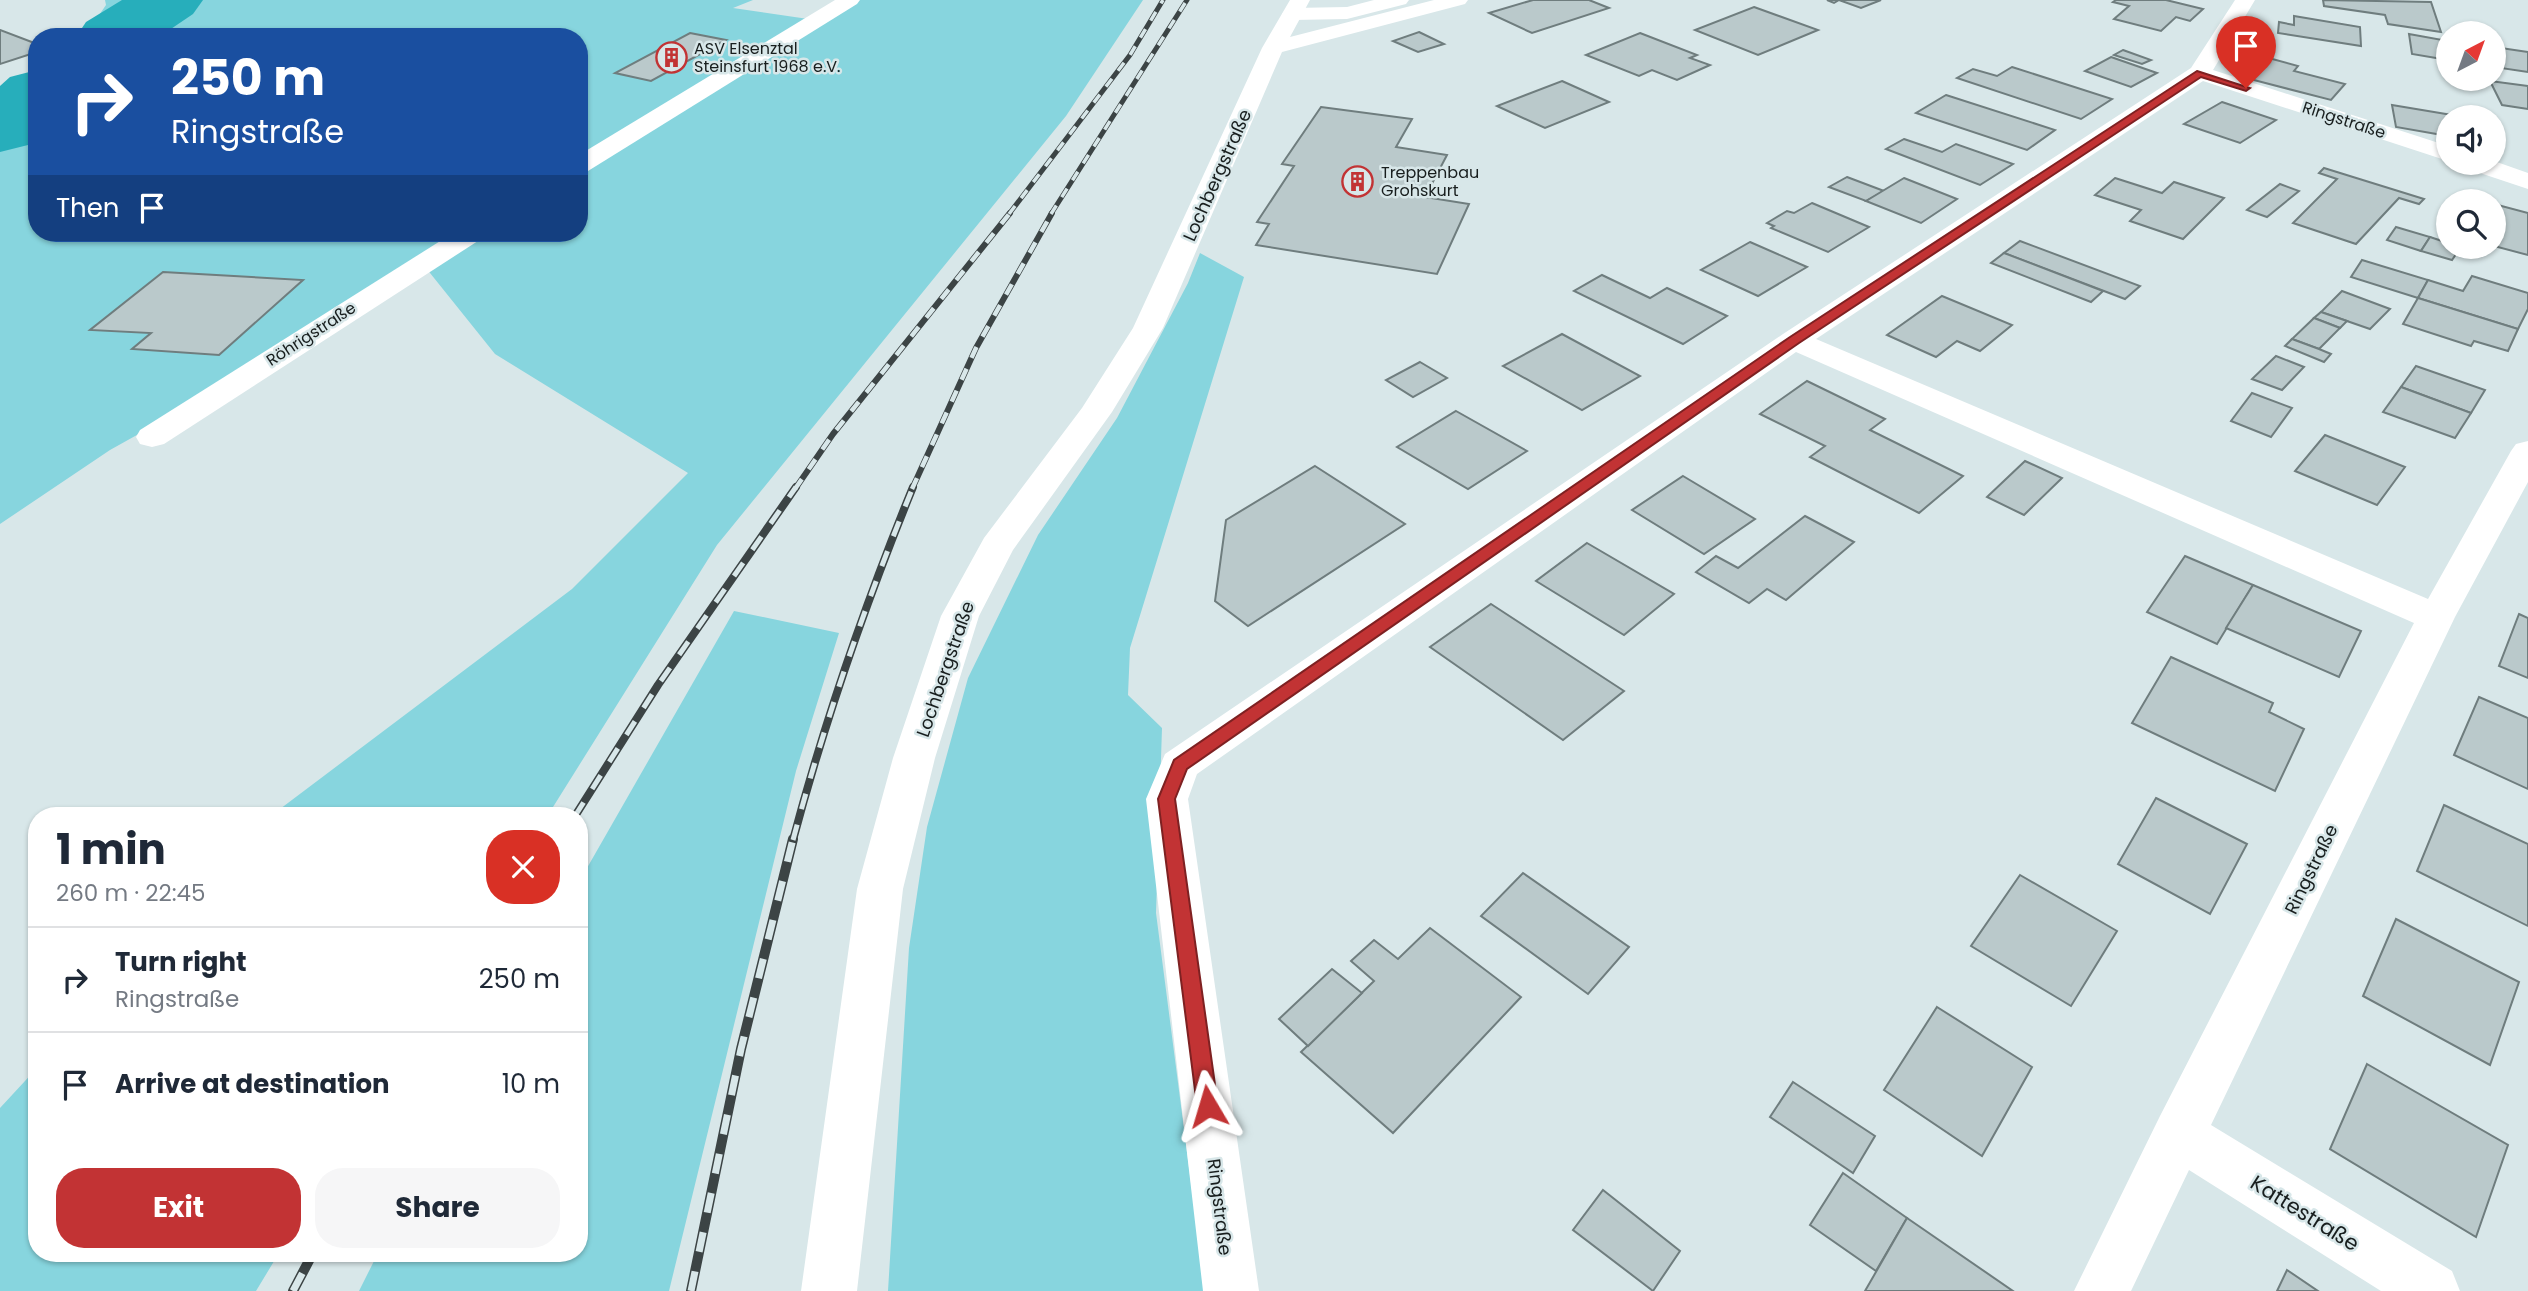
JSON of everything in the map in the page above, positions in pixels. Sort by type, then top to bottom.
[{"type":"street","points":[[588,160],[850,0]]},
{"type":"street","points":[[1296,7],[1347,13],[1399,0]]},
{"type":"street","points":[[1273,48],[1458,0]]},
{"type":"street","name":"Ringstraße","points":[[1231,1291],[1167,799],[1180,765],[1794,340],[2200,73],[2245,0]]},
{"type":"street","name":"Lochbergstraße","points":[[829,1291],[880,889],[914,758],[960,616],[997,547],[1097,412],[1149,328],[1273,48],[1296,7]]},
{"type":"street","name":"Ringstraße","points":[[2200,73],[2436,150]]},
{"type":"street","points":[[2506,173],[2528,180]]},
{"type":"street","name":"Röhrigstraße","points":[[152,437],[457,242]]},
{"type":"street","points":[[1794,340],[2436,617]]},
{"type":"street","name":"Ringstraße","points":[[2102,1291],[2436,617],[2528,451]]},
{"type":"street","name":"Kattestraße","points":[[2178,1135],[2432,1291]]},
{"type":"shaded area","points":[[105,0],[753,0],[733,8],[815,20],[850,0],[1143,0],[1066,116],[717,545],[553,807],[283,807],[572,589],[688,473],[495,354],[422,263],[205,397],[110,450],[0,524],[0,105],[28,82],[28,242],[588,242],[588,28],[90,28],[106,5]]},
{"type":"shaded area","points":[[1200,253],[1244,277],[1130,648],[1128,695],[1162,728],[1156,913],[1205,1291],[888,1291],[909,948],[927,827],[968,678],[1038,535],[1117,418],[1188,283]]},
{"type":"shaded area","points":[[734,611],[839,633],[796,771],[669,1291],[359,1291],[374,1262],[588,1262],[588,866]]},
{"type":"shaded area","points":[[28,1078],[28,1262],[274,1262],[256,1291],[0,1291],[0,1108]]},
{"type":"building","points":[[1533,0],[1589,0],[1609,8],[1532,33],[1489,13]]},
{"type":"building","points":[[1839,0],[1881,0],[1861,8]]},
{"type":"building","points":[[2166,0],[2203,9],[2190,21],[2176,17],[2161,31],[2114,19],[2129,6],[2113,2]]},
{"type":"building","points":[[2323,0],[2431,2],[2437,21],[2436,31],[2388,24],[2385,15],[2324,6]]},
{"type":"building","points":[[1754,7],[1818,30],[1758,55],[1695,30]]},
{"type":"building","points":[[2294,16],[2360,27],[2361,46],[2278,33],[2279,22],[2294,25]]},
{"type":"building","points":[[0,30],[28,41],[28,55],[0,64]]},
{"type":"building","points":[[1419,32],[1444,44],[1418,52],[1393,41]]},
{"type":"building","name":"ASV Elsenztal Steinsfurt 1968 e.V.","points":[[690,33],[726,40],[651,81],[615,73]]},
{"type":"building","points":[[1640,33],[1697,55],[1690,58],[1710,65],[1677,80],[1652,70],[1639,76],[1586,55]]},
{"type":"building","points":[[2409,34],[2436,39],[2436,58],[2412,54]]},
{"type":"building","points":[[2506,49],[2528,52],[2528,72],[2506,69]]},
{"type":"building","points":[[2123,50],[2151,60],[2142,64],[2114,55]]},
{"type":"building","points":[[2111,57],[2157,73],[2131,87],[2085,71]]},
{"type":"building","points":[[2265,57],[2298,66],[2294,71],[2345,84],[2331,100],[2246,78]]},
{"type":"building","points":[[2012,67],[2112,99],[2081,119],[1957,78],[1973,69],[1997,76]]},
{"type":"building","points":[[1562,81],[1609,102],[1545,128],[1497,106]]},
{"type":"building","points":[[2506,83],[2528,86],[2528,109],[2502,105],[2495,91],[2506,91]]},
{"type":"building","points":[[1946,95],[2055,130],[2027,150],[1916,113]]},
{"type":"building","points":[[2222,102],[2276,120],[2240,143],[2184,124]]},
{"type":"building","points":[[2392,105],[2436,112],[2436,134],[2396,127]]},
{"type":"building","name":"Treppenbau Grohskurt","points":[[1321,107],[1412,119],[1396,147],[1447,155],[1425,197],[1469,204],[1437,274],[1256,245],[1269,224],[1257,222],[1294,166],[1282,164]]},
{"type":"building","points":[[1904,139],[1942,152],[1956,144],[2013,164],[1980,185],[1886,149]]},
{"type":"building","points":[[2324,168],[2424,199],[2419,204],[2399,198],[2356,244],[2293,223],[2337,179],[2319,173]]},
{"type":"building","points":[[1847,177],[1884,191],[1866,201],[1829,187]]},
{"type":"building","points":[[1904,178],[1957,199],[1921,223],[1866,201]]},
{"type":"building","points":[[2115,178],[2162,193],[2174,182],[2224,198],[2183,239],[2130,221],[2141,210],[2095,195]]},
{"type":"building","points":[[2280,184],[2299,191],[2267,217],[2247,210]]},
{"type":"building","points":[[1812,203],[1869,227],[1828,252],[1771,228],[1774,226],[1767,223],[1787,211],[1794,213]]},
{"type":"building","points":[[2506,207],[2528,213],[2528,255],[2506,249]]},
{"type":"building","points":[[2396,227],[2430,237],[2421,251],[2387,240]]},
{"type":"building","points":[[2430,237],[2436,239],[2436,255],[2421,251]]},
{"type":"building","points":[[2020,241],[2140,286],[2125,299],[2004,253]]},
{"type":"building","points":[[1750,242],[1807,267],[1758,296],[1701,270]]},
{"type":"building","points":[[2004,253],[2103,291],[2091,302],[1991,263]]},
{"type":"building","points":[[2362,260],[2428,280],[2418,298],[2351,277]]},
{"type":"building","points":[[163,272],[303,280],[219,355],[132,349],[151,333],[90,330]]},
{"type":"building","points":[[1602,275],[1650,298],[1667,288],[1727,316],[1683,344],[1574,291]]},
{"type":"building","points":[[2472,276],[2528,293],[2528,309],[2518,329],[2418,298],[2428,280],[2463,291]]},
{"type":"building","points":[[2342,291],[2390,309],[2370,329],[2321,312]]},
{"type":"building","points":[[1942,296],[2012,325],[1980,351],[1957,341],[1936,357],[1887,335]]},
{"type":"building","points":[[2418,298],[2518,329],[2508,351],[2474,341],[2471,346],[2403,324]]},
{"type":"building","points":[[2321,312],[2347,321],[2340,328],[2314,318]]},
{"type":"building","points":[[2314,318],[2340,328],[2319,349],[2292,339]]},
{"type":"building","points":[[1562,334],[1640,376],[1582,410],[1503,366]]},
{"type":"building","points":[[2292,339],[2331,354],[2324,362],[2285,346]]},
{"type":"building","points":[[2276,356],[2304,367],[2282,390],[2252,379]]},
{"type":"building","points":[[1420,362],[1447,378],[1413,397],[1386,380]]},
{"type":"building","points":[[2416,366],[2485,390],[2471,413],[2401,387]]},
{"type":"building","points":[[1807,381],[1885,419],[1870,430],[1963,476],[1919,513],[1810,457],[1825,446],[1760,414]]},
{"type":"building","points":[[2401,387],[2471,413],[2455,438],[2383,412]]},
{"type":"building","points":[[2252,393],[2292,408],[2271,437],[2231,421]]},
{"type":"building","points":[[1456,411],[1527,451],[1468,489],[1397,447]]},
{"type":"building","points":[[2325,435],[2405,467],[2377,505],[2295,471]]},
{"type":"building","points":[[2025,461],[2062,478],[2024,515],[1987,497]]},
{"type":"building","points":[[1315,466],[1405,524],[1248,626],[1215,601],[1226,520]]},
{"type":"building","points":[[1683,476],[1755,519],[1704,554],[1632,510]]},
{"type":"building","points":[[1805,516],[1854,542],[1786,600],[1767,589],[1749,603],[1696,572],[1716,556],[1738,568]]},
{"type":"building","points":[[1587,543],[1674,594],[1624,635],[1536,581]]},
{"type":"building","points":[[2185,556],[2253,585],[2217,644],[2147,612]]},
{"type":"building","points":[[2253,585],[2361,631],[2339,677],[2226,628]]},
{"type":"building","points":[[1491,604],[1624,691],[1563,740],[1430,647]]},
{"type":"building","points":[[2519,614],[2528,618],[2528,678],[2499,666]]},
{"type":"building","points":[[2171,657],[2273,703],[2269,712],[2304,729],[2275,791],[2132,723]]},
{"type":"building","points":[[2479,697],[2528,718],[2528,789],[2454,755]]},
{"type":"building","points":[[2156,798],[2247,844],[2210,914],[2118,864]]},
{"type":"building","points":[[2444,805],[2528,844],[2528,926],[2417,871]]},
{"type":"building","points":[[1523,873],[1629,947],[1588,994],[1481,916]]},
{"type":"building","points":[[2020,875],[2117,931],[2071,1006],[1971,946]]},
{"type":"building","points":[[2396,919],[2519,982],[2490,1065],[2363,996]]},
{"type":"building","points":[[1430,928],[1521,997],[1393,1133],[1301,1052],[1374,981],[1351,961],[1374,940],[1398,959]]},
{"type":"building","points":[[1332,969],[1362,993],[1308,1046],[1279,1019]]},
{"type":"building","points":[[1937,1007],[2032,1067],[1982,1156],[1884,1090]]},
{"type":"building","points":[[2367,1064],[2508,1145],[2476,1237],[2330,1149]]},
{"type":"building","points":[[1793,1082],[1875,1136],[1853,1173],[1770,1117]]},
{"type":"building","points":[[1843,1173],[1907,1218],[1876,1271],[1810,1225]]},
{"type":"building","points":[[1603,1190],[1680,1251],[1653,1291],[1573,1230]]},
{"type":"building","points":[[1907,1218],[2013,1291],[1865,1291]]},
{"type":"building","points":[[2287,1270],[2318,1291],[2277,1291]]},
{"type":"waterway","points":[[125,28],[169,0]]},
{"type":"waterway","points":[[0,128],[28,102]]},
{"type":"railway","points":[[1009,214],[1130,55],[1163,0]]},
{"type":"railway","points":[[1051,214],[1187,0]]},
{"type":"railway","points":[[795,489],[833,434],[1010,213]]},
{"type":"railway","points":[[912,489],[976,348],[1052,213]]},
{"type":"railway","points":[[581,807],[658,685],[796,487]]},
{"type":"railway","points":[[793,840],[847,662],[913,487]]},
{"type":"railway","points":[[691,1291],[741,1049],[793,839]]},
{"type":"railway","points":[[293,1291],[308,1262]]},
{"type":"place","name":"ASV Elsenztal Steinsfurt 1968 e.V.","points":[[671,57]]},
{"type":"place","name":"Treppenbau Grohskurt","points":[[1358,181]]},
{"type":"route","points":[[1208,1106],[1167,799],[1180,765],[1794,340],[2200,73],[2246,88]]}]
